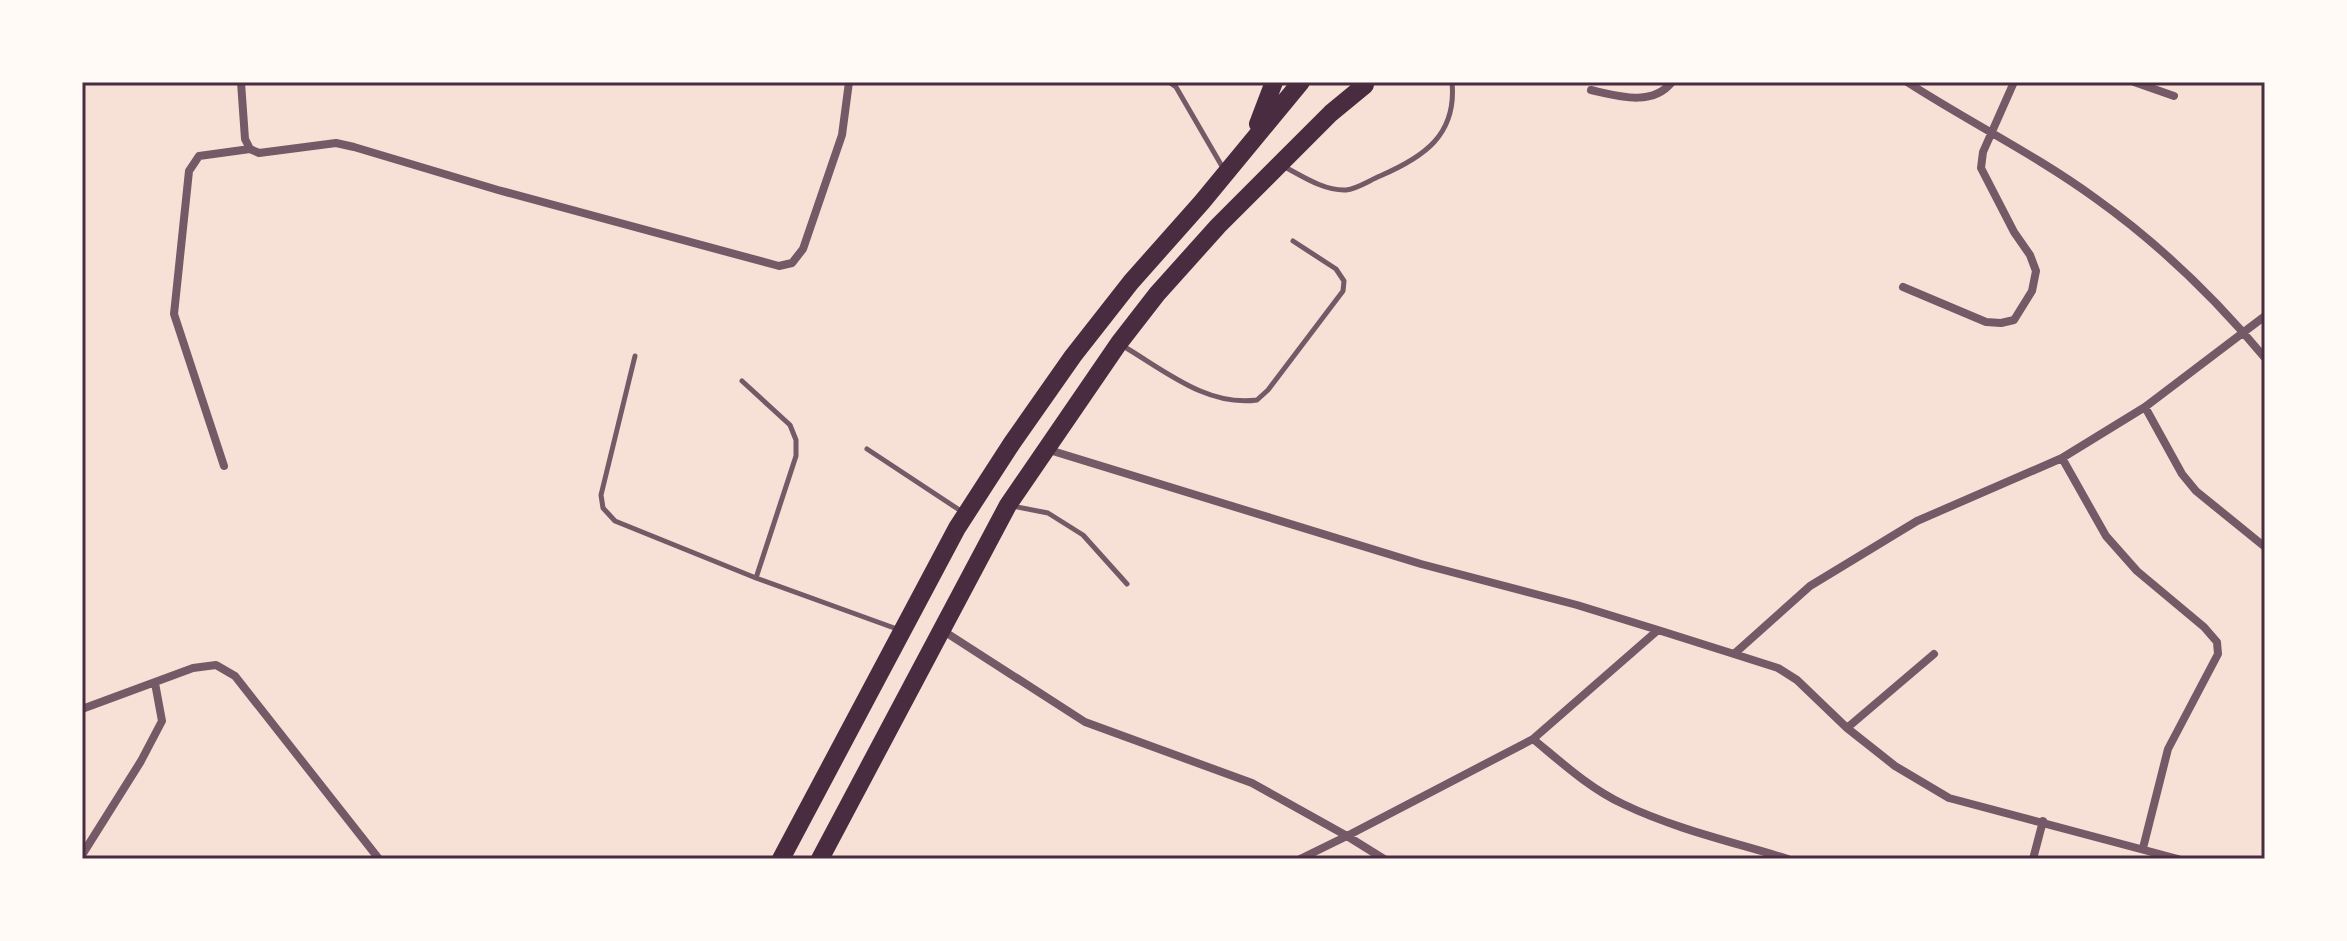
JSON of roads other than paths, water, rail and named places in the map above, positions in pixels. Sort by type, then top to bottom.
[{"type":"highway","points":[[1253,138],[1274,82]]},
{"type":"highway","points":[[781,859],[966,514],[1073,356],[1131,282],[1301,82]]},
{"type":"highway","points":[[827,855],[1008,505],[1119,343],[1157,294],[1278,164],[1365,83]]},
{"type":"street","points":[[241,82],[245,139],[250,149]]},
{"type":"street","points":[[224,466],[174,314],[189,171],[199,156],[250,149],[259,153],[336,143],[779,266],[792,263],[803,249],[842,135],[849,82]]},
{"type":"street","points":[[1591,90],[1627,98],[1648,97],[1663,92],[1672,82]]},
{"type":"street","points":[[1907,82],[2095,198],[2172,260],[2265,358]]},
{"type":"street","points":[[1903,287],[1986,322],[2001,323],[2014,320],[2032,291],[2036,271],[2030,255],[2014,232],[1981,168],[1983,152],[2014,82]]},
{"type":"street","points":[[2134,82],[2174,96]]},
{"type":"street","points":[[1734,654],[1810,586],[1917,521],[2062,458],[2145,407],[2265,316]]},
{"type":"street","points":[[2145,407],[2182,474],[2196,491],[2265,547]]},
{"type":"street","points":[[1046,449],[1421,564],[1577,605],[1778,668],[1797,680],[1847,728],[1895,766],[1949,798],[2178,859]]},
{"type":"street","points":[[2062,458],[2106,536],[2137,571],[2204,627],[2217,642],[2218,654],[2168,749],[2143,848]]},
{"type":"street","points":[[942,630],[1085,722],[1252,783],[1384,859]]},
{"type":"street","points":[[1300,859],[1533,739],[1658,630]]},
{"type":"street","points":[[1847,728],[1934,654]]},
{"type":"street","points":[[82,709],[193,668],[216,665],[235,676],[379,859]]},
{"type":"street","points":[[82,855],[141,761],[162,721],[155,683]]},
{"type":"street","points":[[1533,739],[1590,785],[1621,804],[1657,819],[1788,859]]},
{"type":"street","points":[[2033,859],[2043,821]]},
{"type":"lane","points":[[1169,82],[1176,87],[1226,172]]},
{"type":"lane","points":[[1278,164],[1322,186],[1348,190],[1396,169],[1435,144],[1449,120],[1452,82]]},
{"type":"lane","points":[[1119,343],[1206,395],[1225,401],[1257,400],[1268,390],[1343,291],[1344,281],[1336,269],[1293,241]]},
{"type":"lane","points":[[635,356],[601,495],[603,508],[615,521],[756,578],[902,630]]},
{"type":"lane","points":[[742,381],[790,425],[796,440],[796,456],[756,578]]},
{"type":"lane","points":[[867,449],[966,514]]},
{"type":"lane","points":[[1008,505],[1048,513],[1083,535],[1127,584]]}]
